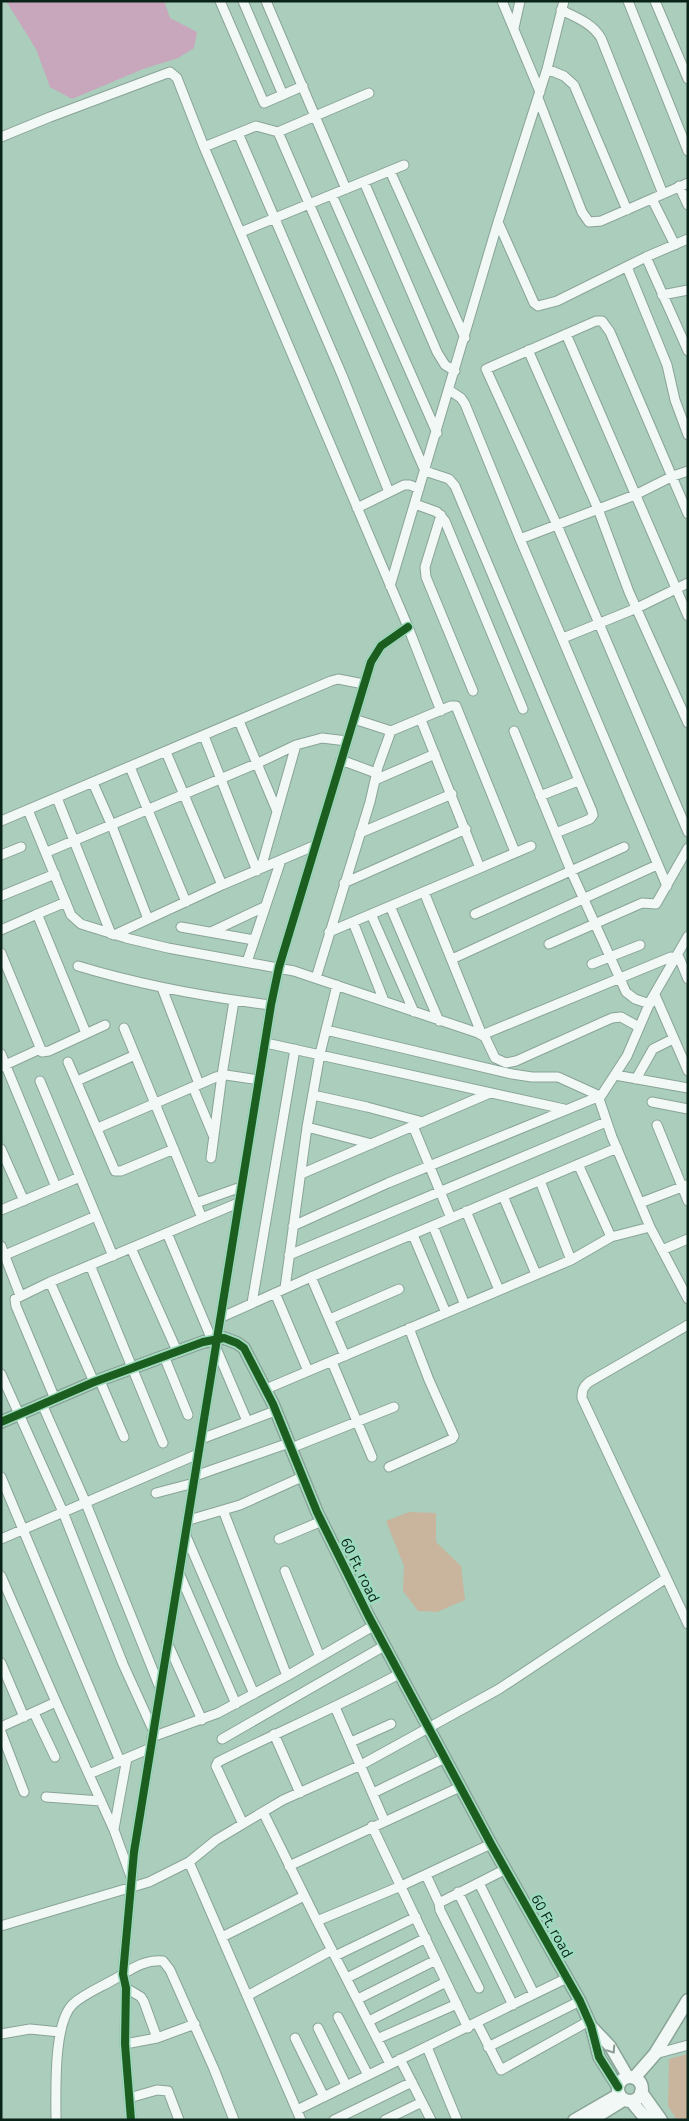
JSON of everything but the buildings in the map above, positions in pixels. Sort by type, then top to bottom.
[{"type":"main road","points":[[647,2120],[623,2095],[620,2082],[631,2078],[656,2054],[688,2000]]},
{"type":"main road","points":[[631,2078],[640,2084],[641,2092],[661,2120]]},
{"type":"main road","points":[[623,2095],[638,2097],[641,2092]]},
{"type":"street","points":[[220,1],[264,103],[303,86]]},
{"type":"street","points":[[243,1],[283,95]]},
{"type":"street","points":[[266,1],[346,189]]},
{"type":"street","points":[[502,1],[514,28],[585,218],[589,222],[595,222],[684,185],[688,205]]},
{"type":"street","points":[[514,28],[520,1]]},
{"type":"street","points":[[628,1],[688,151]]},
{"type":"street","points":[[655,1],[688,79]]},
{"type":"street","points":[[390,586],[450,390],[498,222],[547,69],[562,6],[597,31],[663,194]]},
{"type":"street","points":[[547,69],[564,76],[574,85],[627,210]]},
{"type":"street","points":[[1,138],[58,113],[170,72],[176,78],[356,508],[408,627],[441,711]]},
{"type":"street","points":[[204,147],[256,126],[278,132],[370,93]]},
{"type":"street","points":[[278,132],[425,471],[449,479],[455,486],[592,811],[592,818],[556,833]]},
{"type":"street","points":[[238,133],[342,375],[389,492]]},
{"type":"street","points":[[241,232],[404,165]]},
{"type":"street","points":[[390,171],[465,338]]},
{"type":"street","points":[[364,182],[437,352],[445,365],[455,371]]},
{"type":"street","points":[[332,195],[437,433]]},
{"type":"street","points":[[652,199],[675,245]]},
{"type":"street","points":[[498,222],[534,303],[538,306],[557,301],[646,257],[688,239]]},
{"type":"street","points":[[646,257],[688,351]]},
{"type":"street","points":[[627,267],[667,365],[674,400],[688,435]]},
{"type":"street","points":[[662,296],[688,290]]},
{"type":"street","points":[[688,514],[673,476],[606,326],[602,321],[596,321],[486,369],[557,525],[688,832]]},
{"type":"street","points":[[566,334],[688,616]]},
{"type":"street","points":[[528,350],[598,508],[636,608],[688,723]]},
{"type":"street","points":[[450,390],[461,398],[465,404],[667,886]]},
{"type":"street","points":[[520,539],[635,495],[673,476],[688,471]]},
{"type":"street","points":[[356,508],[407,485],[420,489]]},
{"type":"street","points":[[415,504],[441,515],[523,709]]},
{"type":"street","points":[[441,515],[425,567],[426,577],[473,691]]},
{"type":"street","points":[[563,638],[636,608],[688,583]]},
{"type":"street","points":[[131,2120],[124,2044],[126,1988],[123,1974],[132,1884],[167,1642],[189,1520],[215,1342],[222,1317],[238,1203],[271,1006],[279,967],[371,662],[380,646],[408,627]]},
{"type":"street","points":[[1,821],[331,681],[338,680],[364,684]]},
{"type":"street","points":[[354,719],[391,731],[451,706],[458,708],[516,852]]},
{"type":"street","points":[[421,720],[480,868]]},
{"type":"street","points":[[239,721],[277,811]]},
{"type":"street","points":[[514,730],[571,871],[620,978],[628,994],[650,1004]]},
{"type":"street","points":[[316,978],[391,731]]},
{"type":"street","points":[[204,736],[259,870]]},
{"type":"street","points":[[47,852],[76,842],[221,778],[258,764],[296,745],[322,738],[347,741]]},
{"type":"street","points":[[259,870],[296,745]]},
{"type":"street","points":[[166,752],[222,885]]},
{"type":"street","points":[[342,760],[376,776],[435,754]]},
{"type":"street","points":[[130,767],[186,902]]},
{"type":"street","points":[[540,796],[578,780]]},
{"type":"street","points":[[93,783],[148,919]]},
{"type":"street","points":[[360,833],[452,794]]},
{"type":"street","points":[[57,798],[112,934]]},
{"type":"street","points":[[28,810],[47,852],[71,915],[76,922],[112,934],[168,948],[279,967],[482,1034],[674,956]]},
{"type":"street","points":[[344,883],[466,829]]},
{"type":"street","points":[[112,934],[316,845]]},
{"type":"street","points":[[329,932],[531,846]]},
{"type":"street","points":[[1,855],[21,847]]},
{"type":"street","points":[[475,914],[624,847]]},
{"type":"street","points":[[549,944],[595,922],[645,902],[656,904],[688,848]]},
{"type":"street","points":[[247,962],[280,860]]},
{"type":"street","points":[[452,959],[657,865]]},
{"type":"street","points":[[1,896],[55,874]]},
{"type":"street","points":[[424,892],[482,1034],[495,1058],[509,1063],[612,1018],[621,1017],[639,1027]]},
{"type":"street","points":[[1,930],[66,902]]},
{"type":"street","points":[[390,906],[439,1021]]},
{"type":"street","points":[[211,932],[264,907]]},
{"type":"street","points":[[371,914],[414,1012]]},
{"type":"street","points":[[35,915],[40,921],[86,1033]]},
{"type":"street","points":[[353,922],[384,1001]]},
{"type":"street","points":[[181,927],[254,940]]},
{"type":"street","points":[[688,936],[674,956],[627,1056],[600,1096],[599,1102],[650,1227],[688,1299]]},
{"type":"street","points":[[592,964],[640,945]]},
{"type":"street","points":[[1,953],[40,1049],[45,1053],[105,1025]]},
{"type":"street","points":[[674,956],[688,980]]},
{"type":"street","points":[[78,966],[162,988],[271,1006]]},
{"type":"street","points":[[285,1288],[307,1127],[320,1054],[337,986]]},
{"type":"street","points":[[162,988],[213,1135]]},
{"type":"street","points":[[655,994],[688,1071]]},
{"type":"street","points":[[211,1158],[234,1001]]},
{"type":"street","points":[[124,1028],[202,1218]]},
{"type":"street","points":[[326,1030],[512,1074],[532,1077],[558,1077],[600,1096]]},
{"type":"street","points":[[636,1079],[653,1049],[673,1039]]},
{"type":"street","points":[[266,1043],[565,1109]]},
{"type":"street","points":[[4,1066],[40,1049]]},
{"type":"street","points":[[252,1303],[295,1049]]},
{"type":"street","points":[[1,1054],[4,1066],[56,1187]]},
{"type":"street","points":[[77,1081],[136,1055]]},
{"type":"street","points":[[68,1062],[114,1168],[118,1172],[174,1149]]},
{"type":"street","points":[[98,1128],[222,1075],[259,1080]]},
{"type":"street","points":[[615,1075],[688,1088]]},
{"type":"street","points":[[40,1081],[113,1256]]},
{"type":"street","points":[[302,1174],[490,1093]]},
{"type":"street","points":[[313,1095],[423,1122]]},
{"type":"street","points":[[293,1226],[430,1166],[600,1096]]},
{"type":"street","points":[[652,1102],[688,1109]]},
{"type":"street","points":[[288,1255],[606,1122]]},
{"type":"street","points":[[657,1125],[685,1186],[688,1201]]},
{"type":"street","points":[[413,1126],[451,1218]]},
{"type":"street","points":[[307,1127],[372,1144]]},
{"type":"street","points":[[222,1317],[311,1276],[413,1235],[617,1148]]},
{"type":"street","points":[[1,1149],[24,1201]]},
{"type":"street","points":[[578,1164],[611,1238]]},
{"type":"street","points":[[1,1210],[80,1177]]},
{"type":"street","points":[[540,1181],[571,1260]]},
{"type":"street","points":[[640,1203],[685,1186]]},
{"type":"street","points":[[196,1204],[241,1187]]},
{"type":"street","points":[[503,1196],[536,1274]]},
{"type":"street","points":[[55,1399],[16,1306],[15,1299],[50,1282],[238,1203]]},
{"type":"street","points":[[466,1211],[500,1290]]},
{"type":"street","points":[[20,1295],[3,1251],[96,1216]]},
{"type":"street","points":[[433,1226],[465,1304]]},
{"type":"street","points":[[266,1389],[571,1260],[611,1238],[650,1227]]},
{"type":"street","points":[[167,1233],[247,1421]]},
{"type":"street","points":[[413,1235],[446,1313]]},
{"type":"street","points":[[662,1250],[688,1240]]},
{"type":"street","points":[[131,1248],[177,1352]]},
{"type":"street","points":[[90,1265],[134,1368],[163,1443]]},
{"type":"street","points":[[311,1276],[346,1356]]},
{"type":"street","points":[[50,1282],[124,1437]]},
{"type":"street","points":[[330,1319],[399,1290]]},
{"type":"street","points":[[275,1293],[308,1371]]},
{"type":"street","points":[[688,1325],[589,1382],[582,1391],[582,1398],[665,1579],[688,1624]]},
{"type":"street","points":[[389,1467],[452,1439],[454,1436],[410,1328]]},
{"type":"street","name":"60 Ft. road","points":[[215,1342],[231,1340],[244,1348],[276,1410],[302,1477],[373,1626],[491,1844],[567,1978],[590,2024],[610,2046],[631,2078]]},
{"type":"street","points":[[1,1422],[164,1356],[215,1342]]},
{"type":"street","points":[[164,1356],[188,1415]]},
{"type":"street","points":[[332,1362],[372,1457]]},
{"type":"street","points":[[1,1374],[63,1512],[153,1734]]},
{"type":"street","points":[[42,1404],[85,1502],[160,1689]]},
{"type":"street","points":[[156,1493],[357,1422],[394,1407]]},
{"type":"street","points":[[201,1439],[276,1410]]},
{"type":"street","points":[[1,1539],[198,1454]]},
{"type":"street","points":[[1,1476],[123,1760],[114,1830]]},
{"type":"street","points":[[189,1520],[240,1505],[302,1477]]},
{"type":"street","points":[[223,1510],[287,1676]]},
{"type":"street","points":[[279,1539],[322,1521]]},
{"type":"street","points":[[186,1535],[254,1694]]},
{"type":"street","points":[[285,1571],[320,1657]]},
{"type":"street","points":[[179,1572],[236,1704]]},
{"type":"street","points":[[1,1576],[114,1830],[132,1884]]},
{"type":"street","points":[[1,1926],[132,1884],[149,1882],[189,1862],[216,1840],[264,1812],[361,1765],[504,1687],[665,1579]]},
{"type":"street","points":[[153,1734],[202,1720],[236,1704],[373,1626]]},
{"type":"street","points":[[167,1642],[202,1720]]},
{"type":"street","points":[[222,1739],[384,1646]]},
{"type":"street","points":[[1,1663],[24,1717]]},
{"type":"street","points":[[243,1824],[216,1764],[399,1674]]},
{"type":"street","points":[[1,1727],[56,1702]]},
{"type":"street","points":[[335,1707],[384,1820]]},
{"type":"street","points":[[34,1713],[55,1757]]},
{"type":"street","points":[[350,1742],[392,1724]]},
{"type":"street","points":[[1,1732],[24,1792]]},
{"type":"street","points":[[274,1734],[300,1793]]},
{"type":"street","points":[[89,1774],[151,1748]]},
{"type":"street","points":[[373,1793],[445,1758]]},
{"type":"street","points":[[289,1866],[384,1820],[460,1787]]},
{"type":"street","points":[[46,1797],[101,1801]]},
{"type":"street","points":[[264,1812],[289,1866],[390,2064]]},
{"type":"street","points":[[372,1826],[468,2028]]},
{"type":"street","points":[[317,1921],[426,1875],[491,1844]]},
{"type":"street","points":[[189,1862],[301,2120]]},
{"type":"street","points":[[439,1903],[506,1869]]},
{"type":"street","points":[[426,1875],[439,1903],[440,1910],[479,1988]]},
{"type":"street","points":[[479,1883],[534,1994]]},
{"type":"street","points":[[458,1892],[513,2005]]},
{"type":"street","points":[[222,1937],[304,1896]]},
{"type":"street","points":[[247,1996],[334,1953],[416,1917]]},
{"type":"street","points":[[347,1978],[426,1938]]},
{"type":"street","points":[[56,2120],[60,2032],[64,2018],[74,2003],[123,1974],[154,1960],[163,1961],[170,1970],[195,2024],[234,2120]]},
{"type":"street","points":[[358,1999],[436,1960]]},
{"type":"street","points":[[297,2110],[567,1978]]},
{"type":"street","points":[[369,2021],[446,1982]]},
{"type":"street","points":[[126,1988],[141,1997],[157,2038]]},
{"type":"street","points":[[488,2047],[580,2002]]},
{"type":"street","points":[[378,2039],[457,2004]]},
{"type":"street","points":[[338,2017],[368,2075]]},
{"type":"street","points":[[477,2023],[499,2068],[503,2070],[590,2024],[599,2057],[623,2095]]},
{"type":"street","points":[[124,2044],[157,2038],[195,2024]]},
{"type":"street","points":[[318,2028],[346,2086]]},
{"type":"street","points":[[1,2034],[30,2029],[60,2032]]},
{"type":"street","points":[[295,2038],[324,2097]]},
{"type":"street","points":[[656,2054],[688,2045]]},
{"type":"street","points":[[427,2047],[458,2120]]},
{"type":"street","points":[[400,2060],[431,2120]]},
{"type":"street","points":[[334,2120],[412,2082]]},
{"type":"street","points":[[129,2098],[157,2090],[168,2091],[179,2120]]},
{"type":"street","points":[[574,2120],[623,2095]]},
{"type":"street","points":[[592,2120],[623,2095]]},
{"type":"street","points":[[385,2120],[422,2102]]},
{"type":"shaded area","points":[[6,1],[164,1],[170,18],[197,32],[194,48],[178,58],[143,69],[72,99],[50,87],[36,49]]},
{"type":"shaded area","points":[[409,1512],[436,1513],[436,1542],[461,1566],[465,1600],[437,1612],[418,1611],[403,1591],[404,1566],[386,1521]]},
{"type":"shaded area","points":[[688,2054],[688,2120],[677,2120],[668,2106],[669,2059]]},
{"type":"cycle path","points":[[131,2120],[125,2044],[126,1988],[123,1974],[134,1852],[271,1005],[279,967],[371,662],[381,646],[408,627]]},
{"type":"cycle path","points":[[1,1422],[94,1382],[203,1342],[224,1338],[244,1348],[273,1404],[317,1512],[368,1615],[491,1844],[580,2001],[591,2026],[599,2057],[618,2087]]}]
